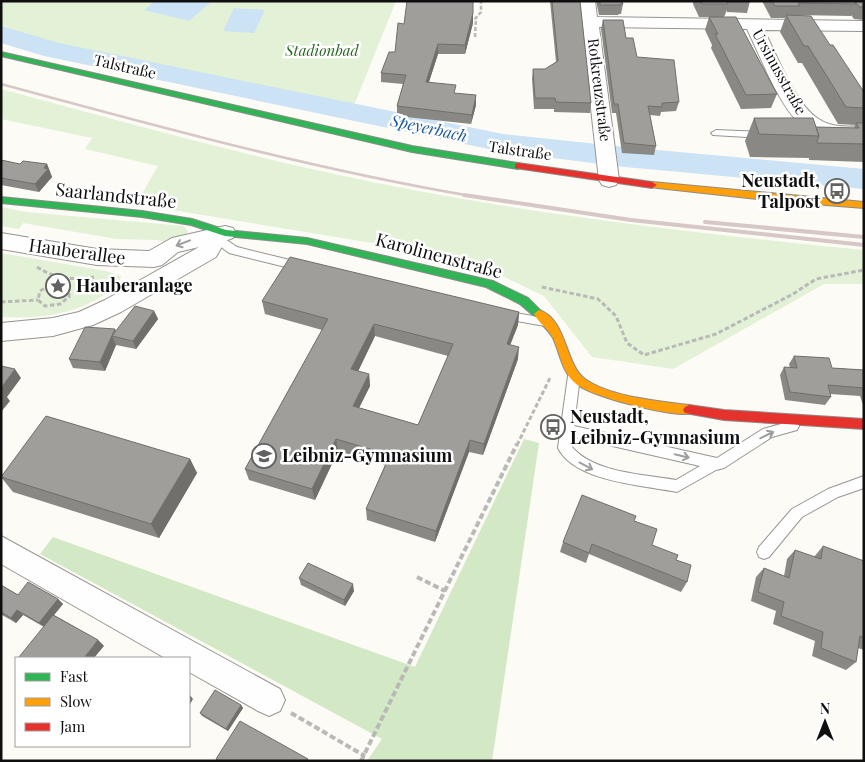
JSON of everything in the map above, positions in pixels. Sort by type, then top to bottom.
[{"type":"main road","name":"Talstraße","points":[[1,54],[412,149],[608,164],[775,198],[864,205]]},
{"type":"main road","name":"Saarlandstraße","points":[[1,200],[157,216],[192,222],[220,235]]},
{"type":"main road","name":"Karolinenstraße","points":[[220,235],[307,241],[490,284],[524,300],[550,323],[559,336],[574,376]]},
{"type":"main road","points":[[574,376],[584,385],[598,391],[654,406],[724,415],[863,425]]},
{"type":"street","name":"Rotkreuzstraße","points":[[587,1],[608,164]]},
{"type":"street","points":[[590,22],[864,26]]},
{"type":"street","name":"Ursinusstraße","points":[[752,23],[795,105],[812,129],[864,133]]},
{"type":"street","points":[[1,332],[53,327],[85,319],[113,306],[162,266],[208,252],[220,235]]},
{"type":"street","name":"Hauberallee","points":[[1,241],[162,266]]},
{"type":"street","points":[[1,549],[268,700]]},
{"type":"lane","points":[[716,133],[775,136]]},
{"type":"lane","points":[[220,235],[233,250],[310,269]]},
{"type":"lane","points":[[494,313],[524,320],[550,323]]},
{"type":"lane","points":[[574,376],[565,448],[575,460],[593,470],[612,475],[677,486],[719,464],[768,433],[809,420]]},
{"type":"lane","points":[[566,430],[719,464]]},
{"type":"lane","points":[[764,552],[796,513],[833,493],[864,482]]},
{"type":"path","points":[[462,20],[474,20],[481,12],[481,1]]},
{"type":"path","points":[[475,38],[476,17]]},
{"type":"path","points":[[533,285],[598,298],[616,316],[628,343],[644,355],[716,334],[793,294],[816,279],[864,270]]},
{"type":"path","points":[[48,275],[85,279]]},
{"type":"path","points":[[61,284],[64,278]]},
{"type":"path","points":[[1,302],[38,300],[45,306],[60,304],[68,297],[69,288],[61,284],[51,285],[40,291],[38,300]]},
{"type":"path","points":[[361,761],[551,376],[569,359]]},
{"type":"path","points":[[417,577],[446,592]]},
{"type":"path","points":[[268,700],[365,756]]},
{"type":"green space","name":"Stadionbad","points":[[1,1],[396,1],[353,108],[43,43],[1,31]]},
{"type":"green space","points":[[1,89],[258,156],[413,190],[525,209],[638,225],[864,250],[864,284],[824,284],[673,369],[592,357],[544,296],[496,273],[372,243],[136,204],[158,166],[85,149],[92,138],[1,119]]},
{"type":"green space","points":[[1,207],[26,212],[184,226],[188,232],[181,238],[168,243],[158,240],[117,239],[23,223],[19,229],[1,226]]},
{"type":"green space","name":"Hauberanlage","points":[[1,253],[106,271],[121,276],[118,284],[107,293],[69,311],[43,316],[1,317]]},
{"type":"green space","points":[[524,439],[539,443],[492,761],[367,761],[382,739],[40,554],[53,537],[415,667]]},
{"type":"water","points":[[155,1],[212,1],[189,21],[144,10]]},
{"type":"water","points":[[234,8],[265,10],[254,33],[223,31]]},
{"type":"building","points":[[407,1],[473,1],[473,13],[465,45],[438,44],[426,82],[456,85],[454,93],[476,95],[472,115],[397,106],[406,75],[381,73],[389,52],[395,52],[398,23],[404,24]]},
{"type":"building","points":[[552,1],[580,1],[591,103],[556,102],[555,98],[535,98],[533,69],[545,69],[558,61]]},
{"type":"building","points":[[600,1],[622,1],[623,4],[600,5]]},
{"type":"building","points":[[701,1],[727,1],[728,4],[702,4]]},
{"type":"building","points":[[772,1],[855,1],[856,4],[798,3],[800,6],[775,6]]},
{"type":"building","points":[[855,1],[864,1],[864,7],[859,7]]},
{"type":"building","points":[[786,15],[811,16],[864,92],[864,108],[846,107],[808,46],[804,46]]},
{"type":"building","points":[[709,17],[736,17],[777,94],[746,95],[715,34],[718,34]]},
{"type":"building","points":[[603,20],[623,20],[626,38],[633,38],[637,57],[674,60],[679,102],[662,103],[662,107],[648,106],[656,146],[624,143],[618,104],[614,104]]},
{"type":"building","points":[[754,118],[813,118],[819,136],[759,134]]},
{"type":"building","points":[[856,123],[864,123],[864,144],[817,143],[819,136],[816,127],[859,128]]},
{"type":"building","points":[[1,160],[20,164],[23,161],[47,164],[44,168],[48,169],[35,184],[1,178]]},
{"type":"building","points":[[290,257],[519,312],[507,344],[519,347],[484,444],[470,440],[436,531],[366,509],[390,455],[336,439],[312,489],[245,469],[328,319],[262,301]],"holes":[[[374,324],[453,344],[418,425],[353,406],[369,374],[351,369]]]},
{"type":"building","points":[[135,306],[154,311],[133,341],[112,336]]},
{"type":"building","points":[[85,327],[115,329],[100,362],[69,359]]},
{"type":"building","points":[[794,356],[829,358],[832,368],[864,370],[864,388],[828,385],[831,397],[790,392],[784,367],[797,368]]},
{"type":"building","points":[[1,366],[15,369],[1,388]]},
{"type":"building","points":[[46,416],[190,459],[151,524],[1,477]]},
{"type":"building","points":[[582,495],[636,516],[634,521],[657,529],[652,545],[678,555],[676,560],[691,565],[687,582],[592,544],[589,553],[563,542]]},
{"type":"building","points":[[823,546],[864,561],[864,638],[860,636],[856,662],[821,648],[823,632],[781,616],[784,602],[758,592],[764,568],[789,578],[795,550],[821,559]]},
{"type":"building","points":[[308,563],[353,584],[344,600],[299,578]]},
{"type":"building","points":[[28,582],[58,599],[39,623],[17,610],[11,618],[1,612],[1,585],[18,595]]},
{"type":"building","points":[[53,615],[98,640],[85,657],[19,657]]},
{"type":"building","points":[[215,690],[241,705],[226,729],[200,713]]},
{"type":"building","points":[[240,721],[308,759],[307,761],[220,761],[216,759]]},
{"type":"waterway","name":"Speyerbach","points":[[1,34],[54,50],[503,143],[625,157],[864,179]]},
{"type":"railway","points":[[1,84],[293,160],[471,196]]},
{"type":"railway","points":[[464,195],[631,220],[864,245]]},
{"type":"railway","points":[[705,222],[864,237]]},
{"type":"traffic: fast","points":[[1,54],[412,149],[518,166]]},
{"type":"traffic: fast","points":[[1,200],[142,214],[192,222],[225,233],[307,241],[489,284],[524,301],[539,314]]},
{"type":"traffic: slow","points":[[652,185],[864,205]]},
{"type":"traffic: slow","points":[[539,314],[552,328],[573,374],[580,382],[608,394],[626,399],[689,410]]},
{"type":"traffic: jam","points":[[518,166],[652,185]]},
{"type":"traffic: jam","points":[[689,410],[724,415],[864,424]]},
{"type":"place","name":"Neustadt, Talpost","points":[[837,191]]},
{"type":"place","name":"Hauberanlage","points":[[58,286]]},
{"type":"place","name":"Neustadt, Leibniz-Gymnasium","points":[[553,427]]},
{"type":"place","name":"Leibniz-Gymnasium","points":[[264,456]]}]
